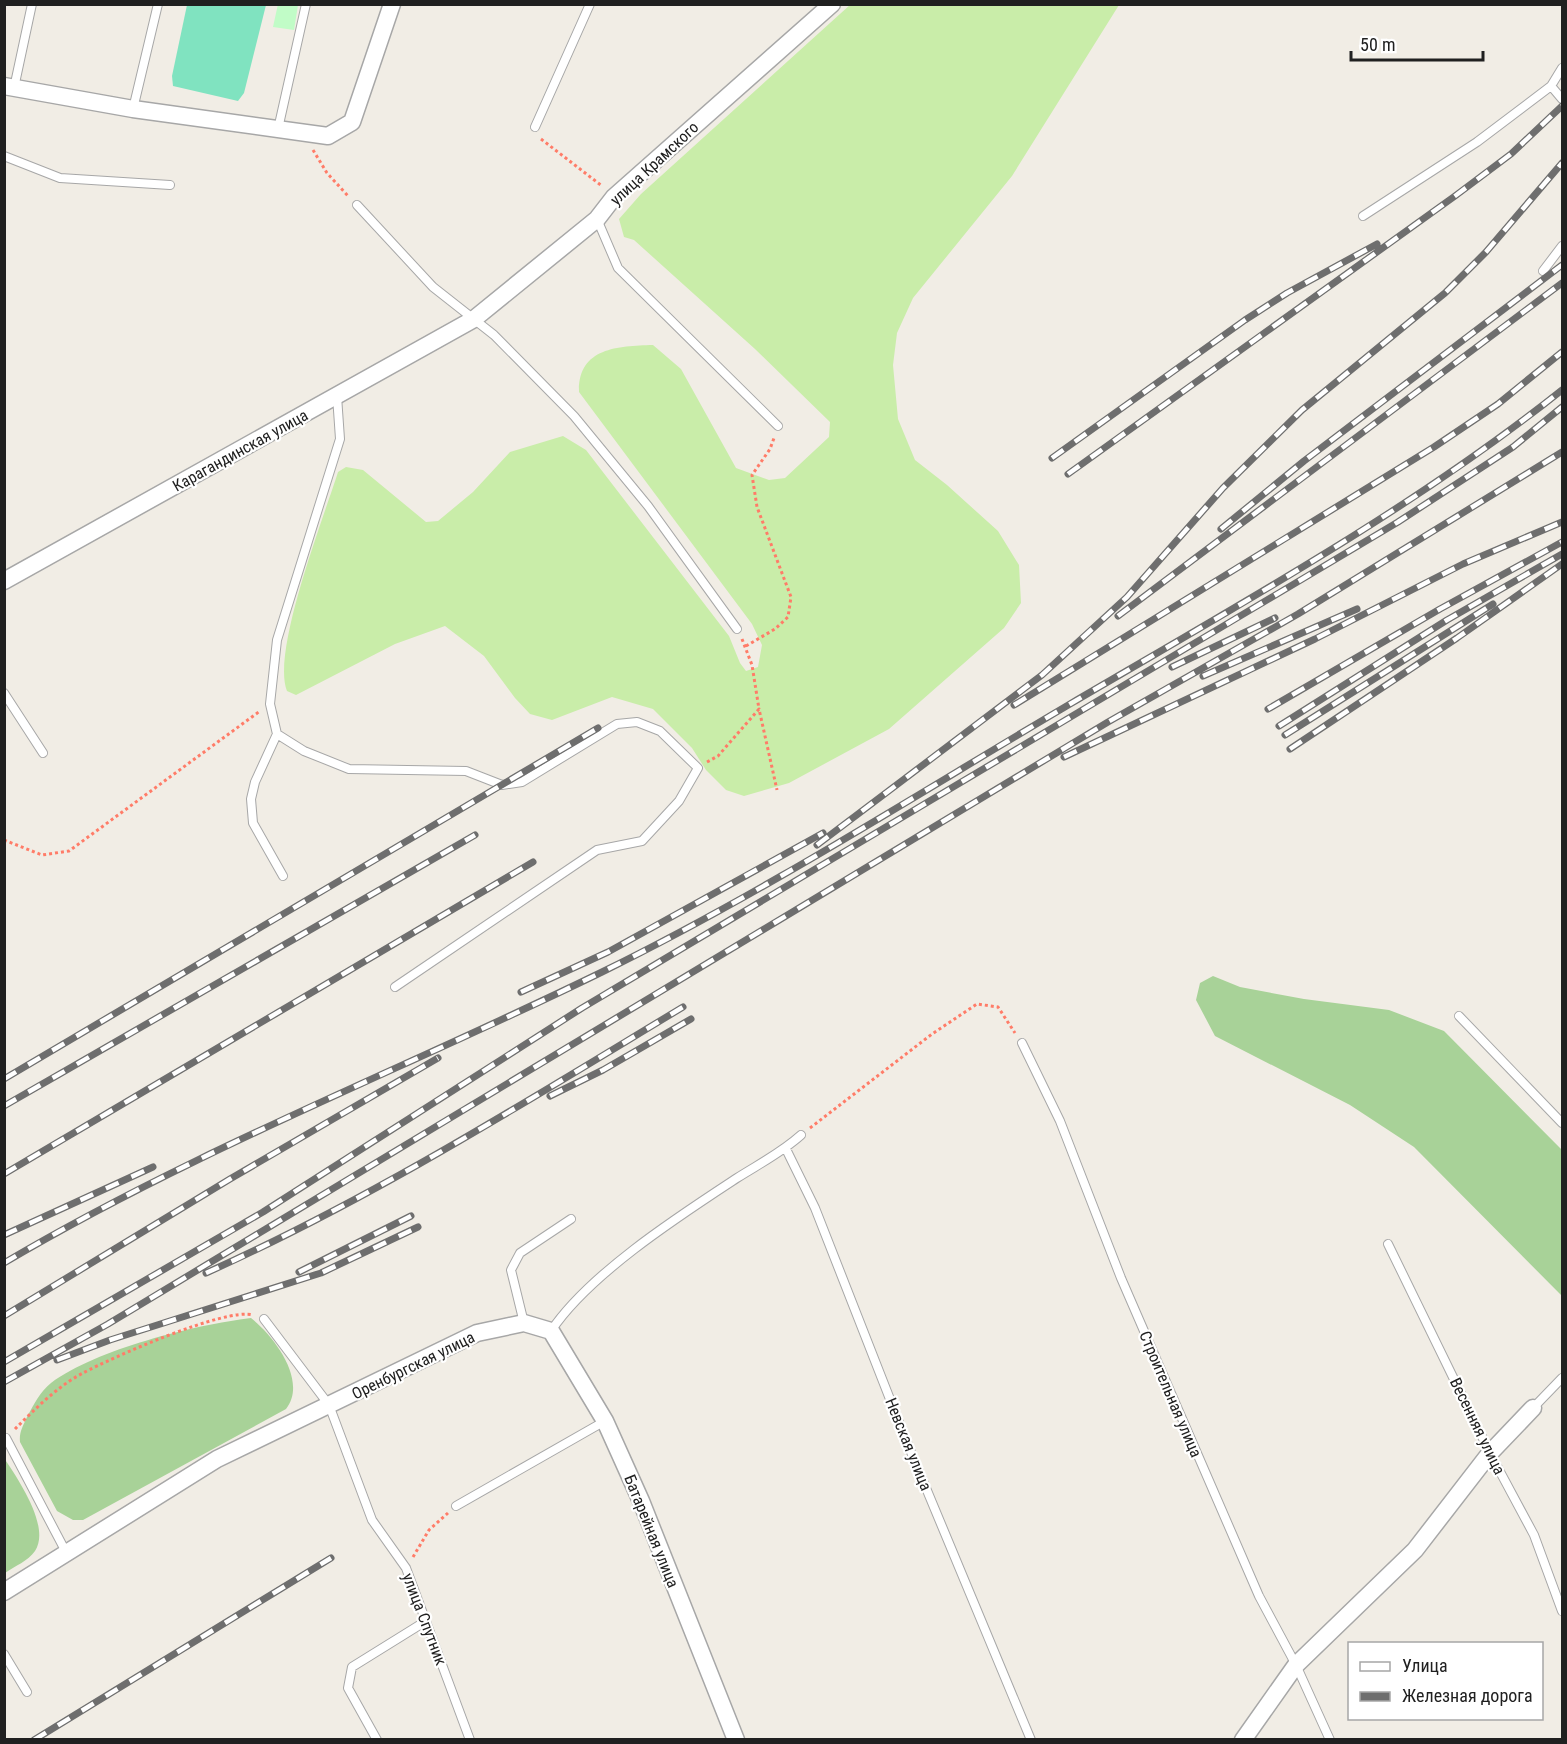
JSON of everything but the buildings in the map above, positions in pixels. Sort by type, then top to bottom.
[{"type":"street","points":[[9,87],[133,109],[328,136],[352,122],[392,4]]},
{"type":"street","name":"улица Крамского","points":[[474,319],[597,219],[614,197],[832,4]]},
{"type":"street","name":"Карагандинская улица","points":[[4,581],[474,319]]},
{"type":"street","name":"Оренбургская улица","points":[[4,1592],[218,1459],[477,1333],[524,1323],[551,1331]]},
{"type":"street","name":"Батарейная улица","points":[[551,1331],[605,1421],[641,1501],[736,1740]]},
{"type":"street","points":[[1243,1740],[1296,1665],[1414,1550],[1490,1453],[1533,1408]]},
{"type":"lane","points":[[9,87],[32,4]]},
{"type":"lane","points":[[133,109],[158,4]]},
{"type":"lane","points":[[278,129],[306,4]]},
{"type":"lane","points":[[535,127],[590,4]]},
{"type":"lane","points":[[1363,216],[1477,142],[1551,86],[1563,68]]},
{"type":"lane","points":[[1551,86],[1563,99]]},
{"type":"lane","points":[[4,156],[60,178],[170,185]]},
{"type":"lane","points":[[357,206],[433,287],[474,319],[574,416],[648,506],[737,629]]},
{"type":"lane","points":[[597,219],[618,268],[778,426]]},
{"type":"lane","points":[[1543,271],[1563,246]]},
{"type":"lane","points":[[283,876],[253,823],[251,799],[255,782],[277,734],[270,704],[276,640],[340,439],[337,396]]},
{"type":"lane","points":[[4,693],[43,753]]},
{"type":"lane","points":[[277,734],[304,752],[349,769],[466,771],[502,785],[522,782],[616,724],[637,722],[660,731],[698,768],[679,801],[642,841],[597,850],[395,987]]},
{"type":"lane","points":[[1459,1016],[1563,1123]]},
{"type":"lane","name":"Строительная улица","points":[[1022,1043],[1060,1121],[1121,1278],[1259,1596],[1296,1665],[1330,1740]]},
{"type":"lane","points":[[551,1331],[589,1287],[657,1233],[737,1178],[786,1149],[801,1135]]},
{"type":"lane","name":"Невская улица","points":[[786,1149],[815,1208],[906,1440],[1030,1740]]},
{"type":"lane","points":[[524,1323],[511,1270],[520,1253],[571,1219]]},
{"type":"lane","name":"Весенняя улица","points":[[1388,1244],[1490,1453],[1534,1535],[1563,1611]]},
{"type":"lane","name":"улица Спутник","points":[[264,1319],[329,1405],[372,1520],[406,1568],[470,1740]]},
{"type":"lane","points":[[1533,1408],[1563,1378]]},
{"type":"lane","points":[[456,1506],[605,1421]]},
{"type":"lane","points":[[6,1438],[68,1554]]},
{"type":"lane","points":[[377,1740],[348,1688],[352,1667],[426,1622]]},
{"type":"lane","points":[[4,1654],[27,1692]]},
{"type":"path","points":[[535,127],[542,141],[571,160],[614,197]]},
{"type":"path","points":[[303,133],[327,173],[357,206]]},
{"type":"path","points":[[746,646],[775,629],[788,617],[791,597],[757,507],[752,475],[770,449],[778,426]]},
{"type":"path","points":[[737,629],[746,646],[777,790]]},
{"type":"path","points":[[4,840],[42,855],[69,851],[270,704]]},
{"type":"path","points":[[698,768],[718,756],[759,709]]},
{"type":"path","points":[[801,1135],[932,1034],[977,1004],[998,1007],[1022,1043]]},
{"type":"path","points":[[6,1438],[34,1409],[82,1374],[204,1322],[249,1314],[264,1319]]},
{"type":"path","points":[[406,1568],[429,1530],[456,1506]]},
{"type":"green space","points":[[278,4],[298,5],[294,30],[273,27]]},
{"type":"green space","points":[[851,4],[1119,5],[1012,176],[913,298],[897,333],[893,365],[898,419],[915,460],[947,485],[998,531],[1019,565],[1021,603],[1004,628],[889,729],[789,783],[744,796],[726,790],[706,770],[692,748],[653,709],[612,697],[552,720],[530,714],[515,698],[484,656],[445,626],[395,644],[296,695],[287,691],[284,672],[292,616],[338,472],[346,467],[363,470],[426,522],[438,521],[473,492],[510,452],[563,436],[586,450],[729,636],[740,663],[746,671],[758,667],[762,645],[752,624],[579,392],[580,377],[592,358],[602,352],[653,345],[681,369],[736,468],[769,480],[785,478],[829,437],[830,422],[755,349],[634,240],[624,237],[619,219],[641,194]]},
{"type":"green space","points":[[187,5],[266,5],[244,93],[238,101],[173,86],[172,76]]},
{"type":"green space","points":[[1213,976],[1240,987],[1304,999],[1389,1010],[1444,1031],[1562,1150],[1562,1296],[1414,1147],[1350,1105],[1215,1036],[1196,1000],[1200,983]]},
{"type":"green space","points":[[251,1318],[278,1347],[291,1373],[292,1398],[286,1409],[83,1520],[73,1520],[57,1511],[20,1442],[27,1417],[38,1398],[51,1383],[94,1359],[119,1349],[202,1326]]},
{"type":"green space","points":[[4,1458],[31,1503],[39,1529],[39,1541],[32,1555],[5,1573]]},
{"type":"railway","points":[[1068,474],[1455,196],[1511,154],[1562,106]]},
{"type":"railway","points":[[817,845],[1042,675],[1127,597],[1223,488],[1302,410],[1445,293],[1486,252],[1562,163]]},
{"type":"railway","points":[[1052,458],[1245,320],[1287,293],[1377,244]]},
{"type":"railway","points":[[1221,529],[1304,461],[1562,265]]},
{"type":"railway","points":[[1118,616],[1562,283]]},
{"type":"railway","points":[[1014,705],[1434,447],[1498,404],[1562,352]]},
{"type":"railway","points":[[4,1263],[76,1222],[225,1147],[527,1008],[662,942],[721,910],[1322,555],[1445,476],[1562,390]]},
{"type":"railway","points":[[4,1362],[263,1212],[582,1008],[1398,522],[1513,447],[1562,407]]},
{"type":"railway","points":[[4,1382],[108,1324],[1108,722],[1298,614],[1562,452]]},
{"type":"railway","points":[[1064,757],[1315,639],[1463,564],[1562,522]]},
{"type":"railway","points":[[1268,709],[1440,609],[1562,542]]},
{"type":"railway","points":[[1279,726],[1447,620],[1562,554]]},
{"type":"railway","points":[[1290,749],[1457,638],[1562,564]]},
{"type":"railway","points":[[1285,735],[1493,604]]},
{"type":"railway","points":[[1203,676],[1357,609]]},
{"type":"railway","points":[[1172,667],[1275,618]]},
{"type":"railway","points":[[4,1079],[598,728]]},
{"type":"railway","points":[[521,992],[608,952],[823,833]]},
{"type":"railway","points":[[4,1106],[475,835]]},
{"type":"railway","points":[[4,1174],[533,862]]},
{"type":"railway","points":[[206,1273],[268,1244],[389,1181],[508,1113],[683,1007]]},
{"type":"railway","points":[[550,1096],[603,1070],[691,1019]]},
{"type":"railway","points":[[4,1316],[230,1179],[438,1058]]},
{"type":"railway","points":[[4,1235],[153,1167]]},
{"type":"railway","points":[[299,1272],[411,1216]]},
{"type":"railway","points":[[57,1360],[110,1340],[321,1273],[418,1227]]},
{"type":"railway","points":[[34,1740],[331,1558]]}]
